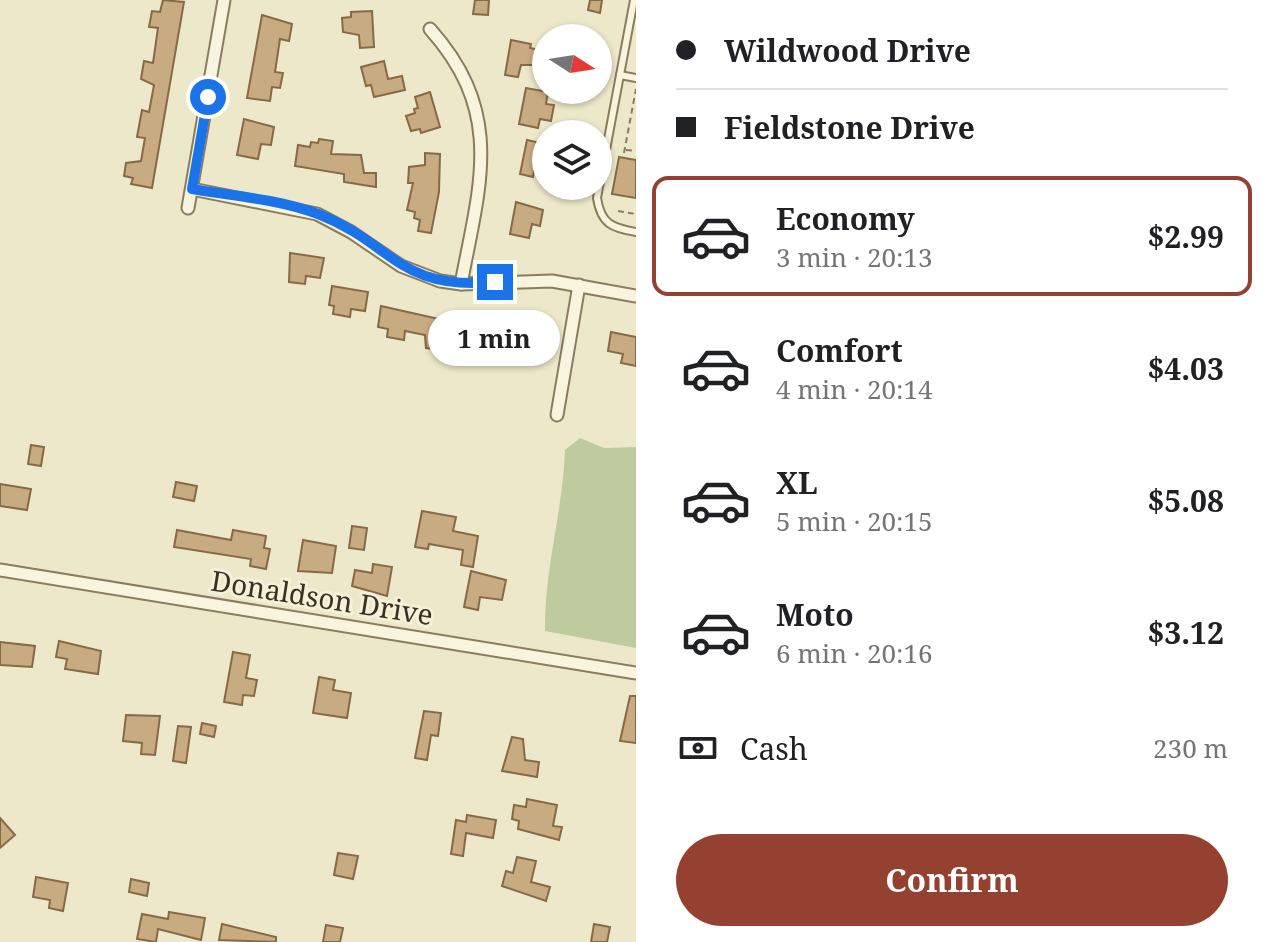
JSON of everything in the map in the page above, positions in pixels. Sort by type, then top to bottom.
[{"type":"street","points":[[188,208],[224,0]]},
{"type":"street","points":[[430,29],[460,69],[481,130],[481,178],[461,284]]},
{"type":"street","points":[[192,189],[317,214],[413,272],[461,284],[533,279],[636,296]]},
{"type":"street","points":[[557,415],[579,285]]},
{"type":"street","name":"Donaldson Drive","points":[[0,570],[636,673]]},
{"type":"lane","points":[[634,0],[597,198],[599,214],[612,228],[636,232]]},
{"type":"lane","points":[[620,75],[636,78]]},
{"type":"path","points":[[636,89],[625,151],[636,155]]},
{"type":"path","points":[[618,211],[636,214]]},
{"type":"green space","points":[[580,438],[604,448],[636,447],[636,648],[545,631],[547,586],[565,450]]},
{"type":"building","points":[[163,0],[184,2],[152,188],[131,184],[133,178],[124,176],[126,163],[141,161],[145,138],[137,137],[142,110],[149,112],[154,85],[141,79],[144,61],[153,63],[158,28],[149,27],[152,11],[160,12]]},
{"type":"building","points":[[475,0],[489,0],[488,15],[473,14]]},
{"type":"building","points":[[590,0],[602,0],[600,13],[588,10]]},
{"type":"building","points":[[372,11],[374,47],[360,48],[359,35],[343,32],[342,18],[351,17],[351,12]]},
{"type":"building","points":[[262,15],[292,24],[289,41],[280,39],[275,72],[283,73],[280,88],[272,87],[270,101],[247,98]]},
{"type":"building","points":[[511,40],[531,44],[532,65],[521,65],[518,77],[505,75]]},
{"type":"building","points":[[384,61],[388,79],[402,76],[405,90],[374,97],[371,85],[366,86],[361,67]]},
{"type":"building","points":[[526,88],[532,89],[532,104],[554,105],[551,120],[532,120],[532,127],[519,124]]},
{"type":"building","points":[[430,92],[440,127],[421,133],[420,129],[411,131],[406,116],[415,113],[414,109],[418,108],[415,97]]},
{"type":"building","points":[[244,119],[274,127],[271,145],[261,144],[258,159],[237,155]]},
{"type":"building","points":[[319,139],[333,141],[331,154],[361,155],[364,173],[376,173],[376,187],[344,182],[344,174],[295,166],[298,145],[310,147],[311,142],[318,143]]},
{"type":"building","points":[[527,140],[532,141],[532,177],[520,174]]},
{"type":"building","points":[[425,153],[440,154],[439,192],[431,233],[418,231],[420,220],[414,218],[415,212],[407,210],[413,183],[408,183],[409,167],[425,165]]},
{"type":"building","points":[[619,157],[636,160],[636,198],[612,194]]},
{"type":"building","points":[[516,202],[543,210],[540,226],[532,224],[529,238],[510,234]]},
{"type":"building","points":[[290,253],[324,258],[320,278],[306,276],[305,284],[289,282]]},
{"type":"building","points":[[332,286],[368,292],[365,311],[351,309],[350,317],[333,314],[334,306],[329,305]]},
{"type":"building","points":[[381,306],[461,324],[458,343],[444,341],[443,350],[426,348],[425,335],[405,331],[404,340],[387,337],[388,329],[378,327]]},
{"type":"building","points":[[521,318],[533,320],[528,351],[499,346],[501,333],[508,334],[509,328],[519,329]]},
{"type":"building","points":[[611,332],[636,337],[636,366],[621,363],[623,354],[608,351]]},
{"type":"building","points":[[31,445],[44,447],[41,466],[28,464]]},
{"type":"building","points":[[176,482],[197,486],[194,501],[173,497]]},
{"type":"building","points":[[0,484],[31,489],[27,510],[0,506]]},
{"type":"building","points":[[422,511],[456,517],[453,531],[478,536],[473,567],[461,565],[463,550],[429,544],[428,549],[415,547]]},
{"type":"building","points":[[352,526],[367,528],[364,550],[349,548]]},
{"type":"building","points":[[177,530],[231,540],[233,530],[266,536],[264,548],[270,549],[266,569],[250,566],[251,559],[174,547]]},
{"type":"building","points":[[303,540],[336,546],[332,573],[298,571]]},
{"type":"building","points":[[373,564],[392,567],[387,596],[352,586],[355,570],[372,573]]},
{"type":"building","points":[[471,571],[506,580],[502,600],[480,597],[478,610],[464,607]]},
{"type":"building","points":[[59,641],[101,651],[98,674],[65,669],[67,659],[56,657]]},
{"type":"building","points":[[0,642],[35,646],[32,667],[0,665]]},
{"type":"building","points":[[233,652],[250,655],[246,678],[257,680],[254,696],[243,695],[242,705],[224,702]]},
{"type":"building","points":[[319,677],[335,680],[333,690],[351,693],[347,718],[313,713]]},
{"type":"building","points":[[630,696],[636,696],[636,743],[620,741]]},
{"type":"building","points":[[424,711],[441,713],[438,736],[431,735],[427,760],[415,758]]},
{"type":"building","points":[[126,715],[160,716],[155,755],[141,754],[142,743],[123,741]]},
{"type":"building","points":[[202,723],[216,726],[214,737],[200,734]]},
{"type":"building","points":[[178,726],[191,727],[186,763],[173,761]]},
{"type":"building","points":[[512,737],[523,739],[525,760],[539,762],[537,777],[502,771]]},
{"type":"building","points":[[527,799],[557,805],[553,826],[562,827],[559,840],[518,829],[519,821],[512,819],[514,805],[526,807]]},
{"type":"building","points":[[467,815],[496,820],[493,838],[466,833],[463,856],[451,854],[456,820],[466,822]]},
{"type":"building","points":[[0,818],[15,835],[0,848]]},
{"type":"building","points":[[338,853],[358,856],[353,879],[334,875]]},
{"type":"building","points":[[517,857],[536,861],[531,882],[550,887],[546,901],[502,886],[506,871],[513,873]]},
{"type":"building","points":[[36,877],[68,883],[63,911],[49,908],[50,900],[33,897]]},
{"type":"building","points":[[131,879],[149,883],[147,896],[129,892]]},
{"type":"building","points":[[169,912],[205,918],[201,940],[158,929],[156,942],[137,939],[142,914],[168,919]]},
{"type":"building","points":[[222,924],[276,937],[276,942],[219,940]]},
{"type":"building","points":[[594,924],[610,927],[607,942],[591,942]]},
{"type":"building","points":[[326,925],[343,928],[340,942],[323,942]]},
{"type":"route","points":[[208,97],[192,189],[317,214],[351,232],[401,266],[425,277],[461,284],[495,282]]}]
